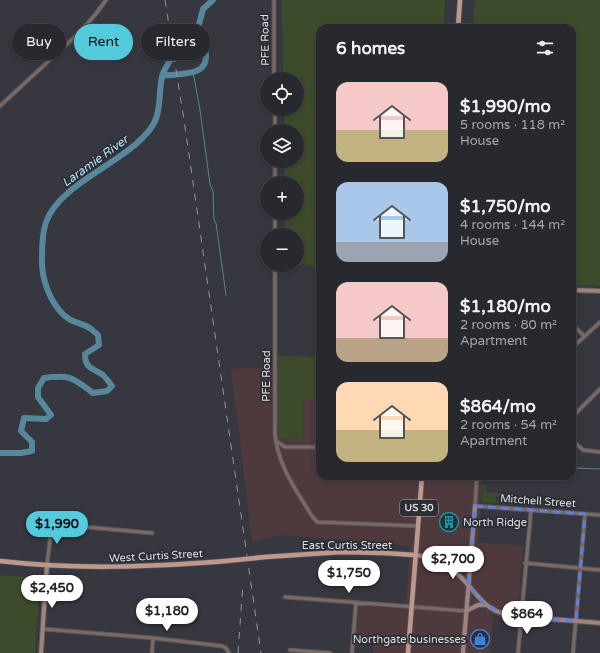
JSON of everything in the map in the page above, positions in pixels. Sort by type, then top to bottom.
[{"type":"main road","points":[[458,24],[460,0]]},
{"type":"main road","name":"US 30","points":[[415,555],[422,480]]},
{"type":"main road","name":"East Curtis Street","points":[[265,557],[316,552],[415,555]]},
{"type":"main road","points":[[408,653],[415,555]]},
{"type":"main road","name":"West Curtis Street","points":[[0,561],[74,567],[127,567],[265,557]]},
{"type":"street","points":[[0,106],[79,33],[106,0]]},
{"type":"street","name":"PFE Road","points":[[274,0],[274,72]]},
{"type":"street","name":"PFE Road","points":[[275,272],[276,441],[281,464],[300,497],[317,522],[418,526]]},
{"type":"street","points":[[576,290],[600,291]]},
{"type":"street","points":[[576,344],[600,322]]},
{"type":"street","points":[[576,328],[584,336]]},
{"type":"street","points":[[576,413],[600,388]]},
{"type":"street","points":[[276,441],[285,447],[316,447]]},
{"type":"street","points":[[576,444],[583,450],[600,452]]},
{"type":"street","points":[[463,653],[477,480]]},
{"type":"street","name":"Mitchell Street","points":[[475,506],[600,515]]},
{"type":"street","points":[[518,653],[531,510]]},
{"type":"street","points":[[573,653],[585,514]]},
{"type":"street","points":[[41,653],[47,565],[52,524],[152,533]]},
{"type":"street","name":"East Curtis Street","points":[[415,555],[432,558],[447,565],[486,605]]},
{"type":"street","points":[[447,565],[460,567],[466,564],[471,557]]},
{"type":"street","points":[[526,563],[600,570]]},
{"type":"street","points":[[285,597],[411,606],[466,612],[478,605],[486,605],[508,615],[600,623]]},
{"type":"street","points":[[352,653],[356,602]]},
{"type":"street","points":[[42,629],[153,638],[222,646],[226,648],[228,653]]},
{"type":"street","points":[[152,653],[153,638]]},
{"type":"street","points":[[290,650],[330,653]]},
{"type":"highlighted area","points":[[475,506],[585,514],[576,621],[507,615],[483,603],[468,585]]},
{"type":"shaded area","points":[[278,367],[280,437],[303,400],[316,400],[316,480],[483,480],[478,542],[523,546],[517,620],[501,618],[493,614],[491,653],[373,653],[373,638],[355,636],[357,604],[405,610],[410,546],[282,535],[252,542],[231,369]]},
{"type":"green space","points":[[282,0],[445,0],[443,24],[316,24],[316,268],[304,265],[304,228],[285,228],[285,220],[304,220],[304,176],[285,176],[284,168],[304,168],[304,124],[284,124],[284,116],[304,116],[304,72],[283,72]]},
{"type":"green space","points":[[475,0],[600,0],[600,286],[576,285],[576,24],[473,24]]},
{"type":"green space","points":[[278,356],[316,357],[316,400],[303,400],[303,439],[279,437]]},
{"type":"green space","points":[[483,485],[486,485],[486,493],[502,493],[502,496],[496,496],[496,501],[526,503],[526,505],[482,502]]},
{"type":"green space","points":[[466,551],[466,561],[459,564],[456,564],[441,556],[440,553],[465,555]]},
{"type":"green space","points":[[0,575],[40,578],[35,653],[0,653]]},
{"type":"waterway","name":"Laramie River","points":[[0,453],[21,453],[32,451],[32,442],[21,431],[24,418],[46,419],[51,415],[38,397],[38,388],[44,378],[71,378],[93,393],[107,391],[112,386],[103,375],[86,363],[85,354],[99,345],[98,335],[84,325],[70,320],[64,315],[55,305],[48,292],[42,263],[42,242],[46,222],[54,208],[65,195],[126,152],[151,128],[157,116],[163,75],[171,59],[187,55],[198,56],[205,49],[196,36],[203,9],[213,0]]},
{"type":"waterway","name":"Laramie River","points":[[162,76],[193,72],[204,65],[205,60]]},
{"type":"waterway","points":[[193,72],[200,110],[210,184],[213,192],[214,220],[216,223],[226,295]]},
{"type":"waterway","points":[[576,468],[600,469]]},
{"type":"railway","points":[[165,0],[184,120],[261,653]]},
{"type":"railway","points":[[238,653],[243,583]]},
{"type":"place","name":"North Ridge","points":[[449,522]]},
{"type":"place","name":"Northgate businesses","points":[[480,639]]}]
